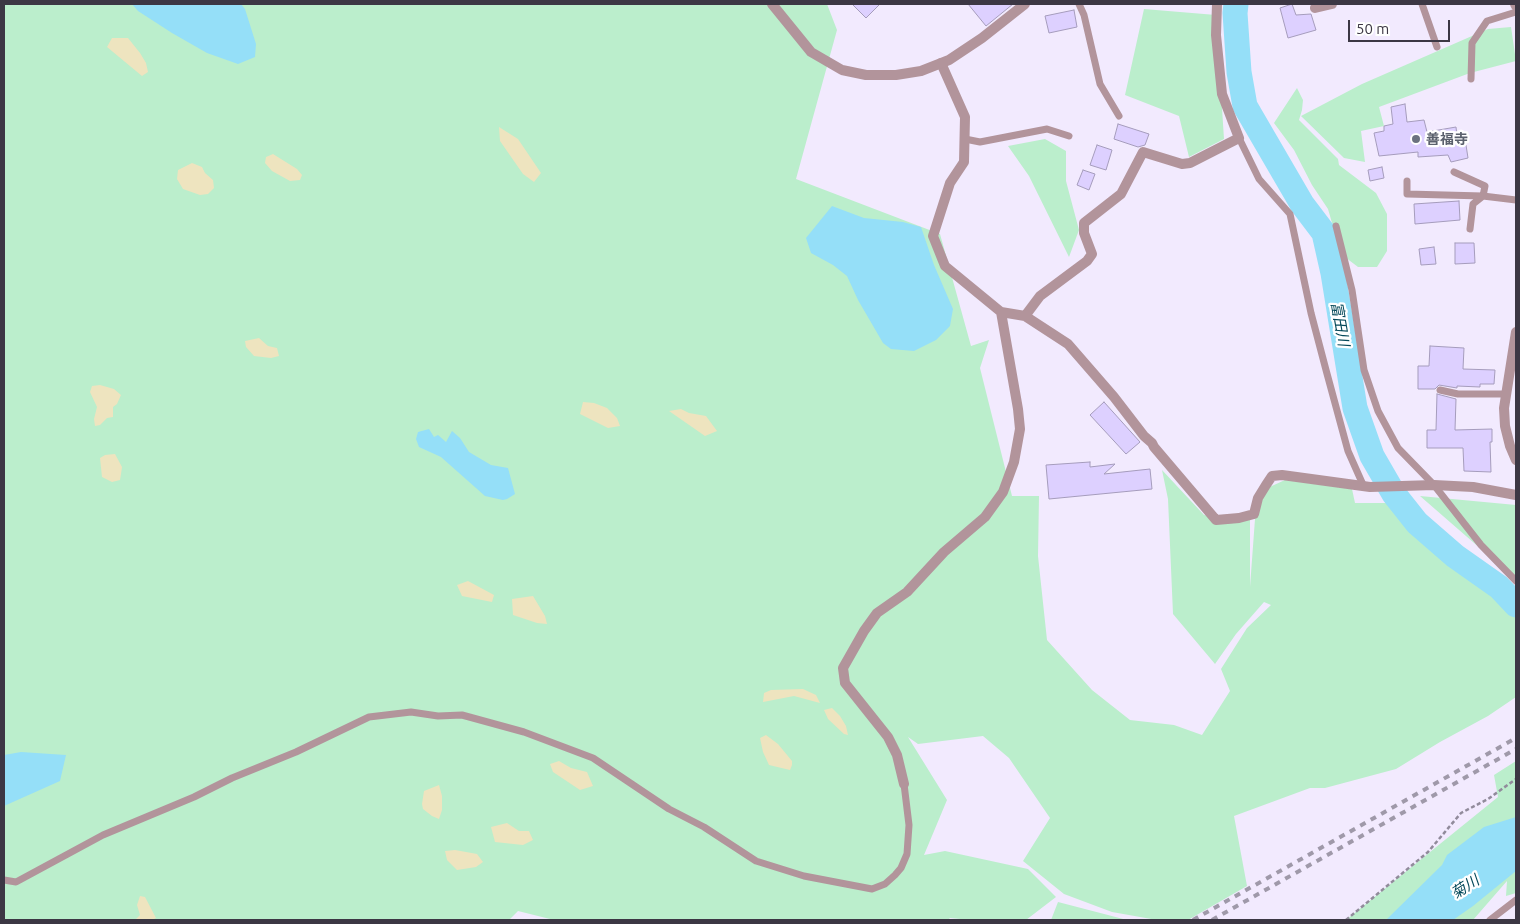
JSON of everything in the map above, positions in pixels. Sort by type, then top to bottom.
[{"type":"street","points":[[772,4],[811,52],[842,70],[866,75],[896,75],[921,72],[942,63],[982,38],[1025,4]]},
{"type":"street","points":[[1025,316],[1040,296],[1087,261],[1092,254],[1084,233],[1084,223],[1121,194],[1143,152],[1182,164],[1190,163],[1240,138],[1222,94],[1216,35],[1217,4]]},
{"type":"street","points":[[1315,8],[1332,4]]},
{"type":"street","points":[[942,63],[965,117],[964,162],[950,183],[933,236],[945,266],[1000,312],[1025,316],[1068,344],[1216,520],[1239,518],[1254,514],[1258,498],[1272,476],[1282,475],[1367,487],[1412,485],[1473,487],[1516,495]]},
{"type":"street","points":[[904,784],[897,755],[888,737],[845,683],[844,668],[864,631],[877,613],[907,592],[944,552],[984,517],[1003,492],[1014,462],[1020,430],[1018,409],[1000,312]]},
{"type":"street","points":[[1516,332],[1504,408],[1505,426],[1516,460]]},
{"type":"lane","points":[[1080,4],[1100,84],[1119,116]]},
{"type":"lane","points":[[1422,4],[1437,47]]},
{"type":"lane","points":[[1471,79],[1472,43],[1487,21],[1516,12]]},
{"type":"lane","points":[[965,139],[980,142],[1047,129],[1069,136]]},
{"type":"lane","points":[[1240,138],[1260,179],[1290,214],[1311,312],[1348,451],[1367,487]]},
{"type":"lane","points":[[1454,172],[1485,186],[1483,196],[1473,204],[1470,229]]},
{"type":"lane","points":[[1406,181],[1407,194],[1483,196],[1516,200]]},
{"type":"lane","points":[[1336,226],[1352,290],[1364,370],[1378,411],[1398,448],[1434,485],[1482,545],[1516,581]]},
{"type":"lane","points":[[1440,390],[1458,394],[1506,394]]},
{"type":"lane","points":[[4,880],[16,882],[103,835],[296,752],[370,717],[411,712],[438,716],[462,714],[524,732],[593,758],[669,809],[704,827],[756,861],[804,876],[872,888],[886,884],[901,868],[907,854],[909,825],[904,784]]},
{"type":"lane","points":[[1490,920],[1516,900]]},
{"type":"path","points":[[1346,920],[1428,852],[1461,813],[1488,799],[1516,779]]},
{"type":"green space","points":[[4,4],[827,4],[837,30],[796,179],[940,234],[971,346],[989,340],[980,368],[1012,496],[1039,496],[1038,556],[1047,640],[1092,690],[1130,720],[1174,725],[1202,735],[1230,691],[1221,669],[1247,628],[1271,605],[1264,602],[1236,634],[1215,664],[1173,614],[1168,499],[1162,470],[1204,515],[1233,520],[1250,517],[1250,587],[1255,519],[1263,490],[1285,480],[1352,489],[1355,503],[1387,503],[1442,554],[1471,567],[1504,601],[1516,610],[1516,697],[1488,716],[1396,769],[1325,788],[1310,788],[1234,816],[1247,886],[1188,920],[1157,920],[1112,912],[1064,894],[1023,861],[1050,818],[1009,758],[983,736],[918,744],[908,737],[947,800],[924,855],[945,851],[1028,869],[1056,897],[1026,920],[950,918],[948,920],[554,920],[518,911],[509,920],[4,920]]},
{"type":"green space","points":[[1144,9],[1216,15],[1224,139],[1189,157],[1179,116],[1125,95]]},
{"type":"green space","points":[[1511,27],[1516,61],[1470,73],[1379,107],[1384,126],[1361,131],[1365,162],[1344,158],[1301,116],[1362,84],[1488,29]]},
{"type":"green space","points":[[1297,88],[1303,100],[1299,120],[1338,159],[1339,165],[1376,193],[1387,214],[1387,251],[1377,267],[1358,267],[1341,254],[1328,209],[1312,185],[1294,150],[1274,123]]},
{"type":"green space","points":[[1045,139],[1066,151],[1066,181],[1079,230],[1069,257],[1029,176],[1008,146]]},
{"type":"green space","points":[[1420,496],[1516,505],[1516,580],[1512,576]]},
{"type":"green space","points":[[1516,761],[1516,893],[1506,896],[1507,881],[1473,920],[1346,920],[1498,797],[1494,775]]},
{"type":"green space","points":[[1058,902],[1108,915],[1127,920],[1051,920]]},
{"type":"sand","points":[[112,38],[128,38],[146,63],[148,72],[142,76],[107,47]]},
{"type":"sand","points":[[499,127],[518,139],[541,173],[534,182],[523,174],[500,141]]},
{"type":"sand","points":[[273,154],[297,169],[302,175],[300,180],[290,181],[272,171],[265,163],[266,157]]},
{"type":"sand","points":[[192,163],[202,167],[205,173],[213,180],[214,188],[208,194],[200,195],[183,189],[177,179],[178,170]]},
{"type":"sand","points":[[259,338],[268,346],[277,348],[279,356],[271,358],[254,356],[246,347],[245,341]]},
{"type":"sand","points":[[100,385],[114,389],[121,395],[117,404],[113,407],[113,417],[107,418],[100,425],[95,426],[94,419],[97,407],[90,392],[92,386]]},
{"type":"sand","points":[[583,402],[594,403],[607,408],[617,418],[620,426],[608,428],[580,414]]},
{"type":"sand","points":[[681,409],[689,413],[706,416],[717,431],[705,436],[669,411]]},
{"type":"sand","points":[[115,454],[122,467],[120,480],[112,482],[102,477],[100,458],[105,455]]},
{"type":"sand","points":[[468,581],[494,595],[492,602],[462,596],[457,585]]},
{"type":"sand","points":[[533,596],[545,616],[547,624],[537,623],[513,615],[512,599]]},
{"type":"sand","points":[[803,689],[816,695],[820,703],[794,696],[763,702],[764,693],[771,690]]},
{"type":"sand","points":[[832,708],[846,726],[848,735],[844,734],[828,719],[824,710]]},
{"type":"sand","points":[[766,735],[778,744],[792,761],[790,770],[769,765],[763,752],[760,738]]},
{"type":"sand","points":[[559,761],[571,768],[587,772],[593,786],[580,790],[553,772],[550,764]]},
{"type":"sand","points":[[439,785],[442,796],[442,810],[439,819],[423,809],[422,804],[424,791]]},
{"type":"sand","points":[[507,823],[519,831],[529,831],[533,840],[523,845],[495,842],[491,827]]},
{"type":"sand","points":[[455,850],[477,854],[483,862],[476,867],[457,870],[447,860],[445,851]]},
{"type":"sand","points":[[140,896],[145,897],[156,918],[152,920],[135,920],[140,915],[137,905]]},
{"type":"water","points":[[132,4],[241,4],[245,9],[256,44],[255,57],[238,64],[207,53],[138,11]]},
{"type":"water","points":[[832,206],[864,218],[903,222],[921,227],[934,265],[953,309],[950,326],[936,340],[914,351],[891,349],[883,343],[858,300],[847,276],[833,265],[811,253],[806,238]]},
{"type":"water","points":[[429,429],[434,437],[438,435],[446,442],[452,431],[460,438],[469,452],[491,465],[508,468],[515,494],[503,500],[485,496],[441,457],[419,447],[416,439],[418,432]]},
{"type":"water","points":[[21,752],[66,755],[60,781],[4,806],[4,755]]},
{"type":"water","name":"菊川","points":[[1516,817],[1516,871],[1473,906],[1453,920],[1386,920],[1442,865],[1447,855],[1484,827]]},
{"type":"building","points":[[852,4],[880,4],[866,18]]},
{"type":"building","points":[[968,4],[1013,4],[986,26]]},
{"type":"building","points":[[1292,4],[1296,15],[1311,14],[1316,30],[1288,38],[1280,8]]},
{"type":"building","points":[[1074,10],[1077,27],[1049,33],[1045,16]]},
{"type":"building","name":"善福寺","points":[[1405,104],[1407,122],[1424,120],[1427,132],[1456,127],[1458,145],[1466,145],[1468,158],[1451,162],[1448,155],[1418,157],[1418,152],[1379,156],[1374,133],[1384,131],[1384,126],[1393,124],[1391,107]]},
{"type":"building","points":[[1118,124],[1149,134],[1145,145],[1138,147],[1114,139]]},
{"type":"building","points":[[1097,145],[1112,150],[1106,170],[1090,165]]},
{"type":"building","points":[[1382,167],[1384,178],[1370,181],[1368,170]]},
{"type":"building","points":[[1083,170],[1095,174],[1089,190],[1077,185]]},
{"type":"building","points":[[1459,201],[1460,220],[1415,224],[1414,204]]},
{"type":"building","points":[[1455,243],[1474,243],[1475,263],[1455,264]]},
{"type":"building","points":[[1434,247],[1436,264],[1421,265],[1419,249]]},
{"type":"building","points":[[1430,346],[1464,348],[1463,369],[1495,370],[1494,384],[1480,384],[1480,387],[1457,386],[1457,388],[1439,385],[1435,389],[1418,389],[1418,366],[1429,366]]},
{"type":"building","points":[[1437,394],[1456,399],[1455,430],[1492,429],[1492,442],[1490,442],[1491,472],[1464,471],[1463,448],[1427,448],[1427,430],[1436,430]]},
{"type":"building","points":[[1104,402],[1140,442],[1126,454],[1090,415]]},
{"type":"building","points":[[1090,462],[1090,467],[1115,464],[1104,474],[1150,469],[1152,489],[1049,499],[1046,465]]},
{"type":"waterway","name":"富田川","points":[[1236,4],[1239,72],[1245,106],[1302,204],[1324,233],[1333,273],[1355,408],[1372,456],[1394,494],[1417,523],[1455,556],[1499,587],[1516,605]]},
{"type":"railway","points":[[1193,920],[1516,738]]},
{"type":"railway","points":[[1212,920],[1516,749]]},
{"type":"place","name":"善福寺","points":[[1416,139]]}]
